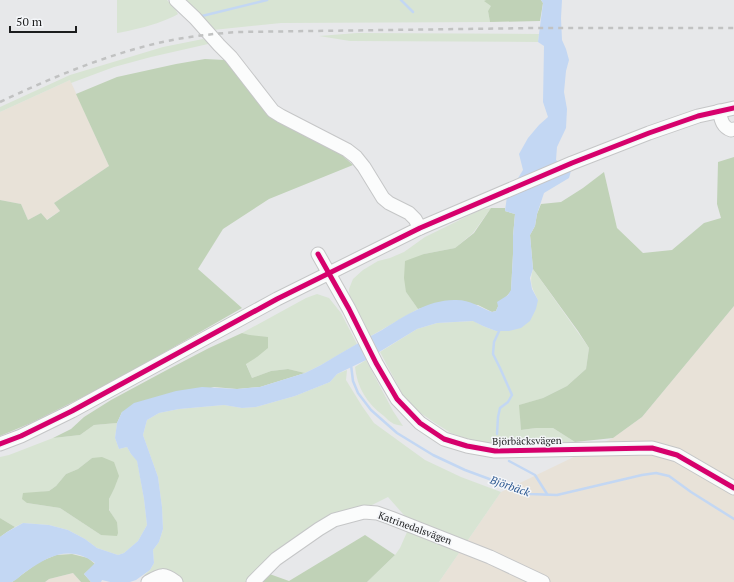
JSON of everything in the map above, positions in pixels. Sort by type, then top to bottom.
[{"type":"street","points":[[176,0],[231,57],[273,111],[347,150],[356,157],[383,198],[389,203],[409,213],[415,219],[420,228]]},
{"type":"street","points":[[0,444],[21,436],[72,411],[270,302],[420,228],[499,193],[649,133],[698,116],[734,108]]},
{"type":"street","points":[[719,111],[724,126],[727,129],[734,129]]},
{"type":"street","name":"Björbäcksvägen","points":[[318,254],[397,400],[420,423],[444,439],[495,452],[652,448],[678,455],[734,488]]},
{"type":"street","name":"Katrinedalsvägen","points":[[253,582],[276,559],[319,529],[334,520],[364,512],[377,513],[391,518],[490,557],[543,582]]},
{"type":"street","points":[[148,582],[162,575],[176,582]]},
{"type":"shaded area","points":[[70,80],[109,166],[54,203],[60,211],[46,220],[41,213],[28,220],[21,204],[0,200],[0,112]]},
{"type":"shaded area","points":[[734,306],[734,582],[439,582],[501,492],[613,438],[642,417]]},
{"type":"shaded area","points":[[73,573],[81,582],[45,582],[49,579]]},
{"type":"green space","points":[[117,0],[167,0],[178,14],[149,26],[117,33]]},
{"type":"green space","points":[[179,0],[485,0],[492,6],[488,11],[490,22],[281,23],[213,30]]},
{"type":"green space","points":[[541,0],[543,3],[540,21],[490,22],[488,11],[491,6],[484,1]]},
{"type":"green space","points":[[357,33],[539,34],[538,42],[350,41],[319,36]]},
{"type":"green space","points":[[203,39],[208,42],[208,44],[114,67],[71,83],[70,80],[0,112],[0,107],[70,75],[163,47]]},
{"type":"green space","points":[[205,59],[225,60],[259,103],[273,116],[335,149],[353,165],[269,199],[223,229],[198,269],[242,308],[111,383],[31,423],[0,436],[0,200],[21,204],[28,220],[41,213],[47,220],[60,211],[54,203],[109,166],[76,94],[117,77]]},
{"type":"green space","points":[[734,157],[734,306],[642,417],[613,438],[575,442],[553,428],[521,430],[519,405],[543,398],[567,386],[586,369],[589,348],[533,269],[530,235],[535,226],[537,214],[541,204],[561,202],[604,172],[617,228],[643,253],[672,250],[704,223],[721,218],[717,204],[718,162]]},
{"type":"green space","points":[[491,208],[473,233],[455,248],[424,254],[406,292],[418,309],[369,337],[350,300],[349,289],[353,279],[363,270],[378,261],[404,252],[425,237],[480,210]]},
{"type":"green space","points":[[491,208],[505,208],[505,211],[515,214],[511,291],[496,311],[492,312],[478,305],[442,302],[418,309],[406,292],[404,278],[405,261],[424,254],[455,248],[474,233]]},
{"type":"green space","points":[[533,269],[589,348],[586,369],[567,386],[543,398],[520,405],[521,430],[553,428],[575,442],[517,444],[494,443],[474,441],[451,433],[419,412],[405,399],[380,352],[417,329],[437,323],[474,321],[496,331],[509,331],[538,300],[532,285],[531,278]]},
{"type":"green space","points":[[317,294],[329,298],[341,313],[357,344],[305,373],[288,369],[271,371],[252,378],[246,363],[257,357],[250,335],[242,333],[306,298]]},
{"type":"green space","points":[[242,333],[268,337],[268,348],[246,364],[252,378],[271,371],[288,369],[305,373],[260,387],[237,389],[214,387],[122,412],[117,423],[94,425],[80,435],[53,438],[71,429],[84,417],[111,400],[209,348]]},
{"type":"green space","points":[[366,360],[393,411],[403,426],[390,421],[373,406],[364,394],[358,381],[355,367]]},
{"type":"green space","points":[[347,370],[346,380],[374,423],[425,460],[461,477],[501,492],[439,582],[367,582],[395,555],[400,548],[411,523],[388,497],[370,506],[318,521],[276,555],[256,582],[173,582],[144,575],[150,570],[154,563],[153,550],[159,542],[163,529],[158,477],[143,435],[147,420],[159,413],[179,409],[224,405],[242,408],[256,407],[295,396],[330,382],[337,374]]},
{"type":"green space","points":[[117,423],[115,438],[119,449],[127,447],[137,460],[147,525],[138,541],[124,553],[118,555],[97,548],[85,539],[68,530],[49,525],[23,523],[15,527],[0,518],[0,457],[53,438],[80,435],[94,425]],"holes":[[[92,458],[114,489],[109,499],[108,506],[117,522],[101,535],[60,508],[27,503],[33,493],[49,491],[56,486],[66,474],[78,469]]]},
{"type":"green space","points":[[102,457],[114,462],[119,476],[109,499],[109,510],[117,522],[117,536],[101,535],[60,508],[27,503],[22,499],[23,493],[49,491],[56,486],[66,474],[78,469],[92,458]]},
{"type":"green space","points":[[0,518],[15,527],[0,537]]},
{"type":"green space","points":[[365,535],[395,555],[367,582],[256,582],[264,572],[289,581]]},
{"type":"green space","points":[[72,554],[88,558],[95,564],[84,574],[91,582],[81,582],[73,573],[49,579],[45,582],[12,582],[39,562],[56,555]]},
{"type":"water","points":[[541,0],[562,0],[562,40],[569,60],[566,71],[564,92],[567,109],[566,128],[557,147],[556,160],[571,171],[569,178],[544,193],[537,214],[535,226],[530,235],[533,269],[530,278],[532,289],[538,300],[536,309],[530,321],[521,328],[509,331],[496,331],[473,321],[437,323],[417,329],[366,360],[337,374],[330,382],[295,396],[256,407],[242,408],[224,405],[179,409],[159,413],[147,420],[143,435],[158,477],[162,507],[163,529],[159,542],[153,550],[154,563],[150,570],[136,580],[130,582],[110,582],[102,580],[101,582],[91,582],[84,574],[95,563],[77,554],[69,553],[60,554],[44,560],[12,582],[0,582],[0,537],[23,523],[49,525],[68,530],[85,539],[97,548],[118,555],[124,553],[138,541],[147,525],[137,461],[127,447],[119,449],[115,438],[117,423],[122,412],[134,403],[176,391],[202,387],[237,389],[260,387],[305,373],[416,310],[435,303],[459,300],[469,302],[492,312],[496,311],[498,306],[497,302],[508,295],[511,290],[515,214],[505,211],[507,196],[523,170],[519,154],[528,138],[548,117],[543,102],[544,46],[538,42],[543,3]]},
{"type":"waterway","points":[[202,16],[267,0]]},
{"type":"waterway","points":[[401,0],[413,12]]},
{"type":"waterway","points":[[497,434],[500,408],[508,402],[512,395],[493,354],[494,342],[500,329]]},
{"type":"waterway","name":"Björbäck","points":[[351,365],[353,381],[358,393],[371,410],[397,433],[433,455],[465,470],[530,494],[557,495],[656,473],[669,476],[691,492],[734,519]]},
{"type":"waterway","points":[[509,461],[535,475],[547,494]]},
{"type":"railway","points":[[0,102],[38,84],[117,54],[187,37],[237,32],[537,28],[734,28]]},
{"type":"cycle path","points":[[0,444],[21,436],[72,411],[277,299],[420,228],[572,163],[649,133],[698,116],[734,108]]},
{"type":"cycle path","points":[[318,254],[349,309],[376,363],[397,399],[420,423],[444,439],[467,446],[495,451],[652,448],[677,455],[734,488]]}]
